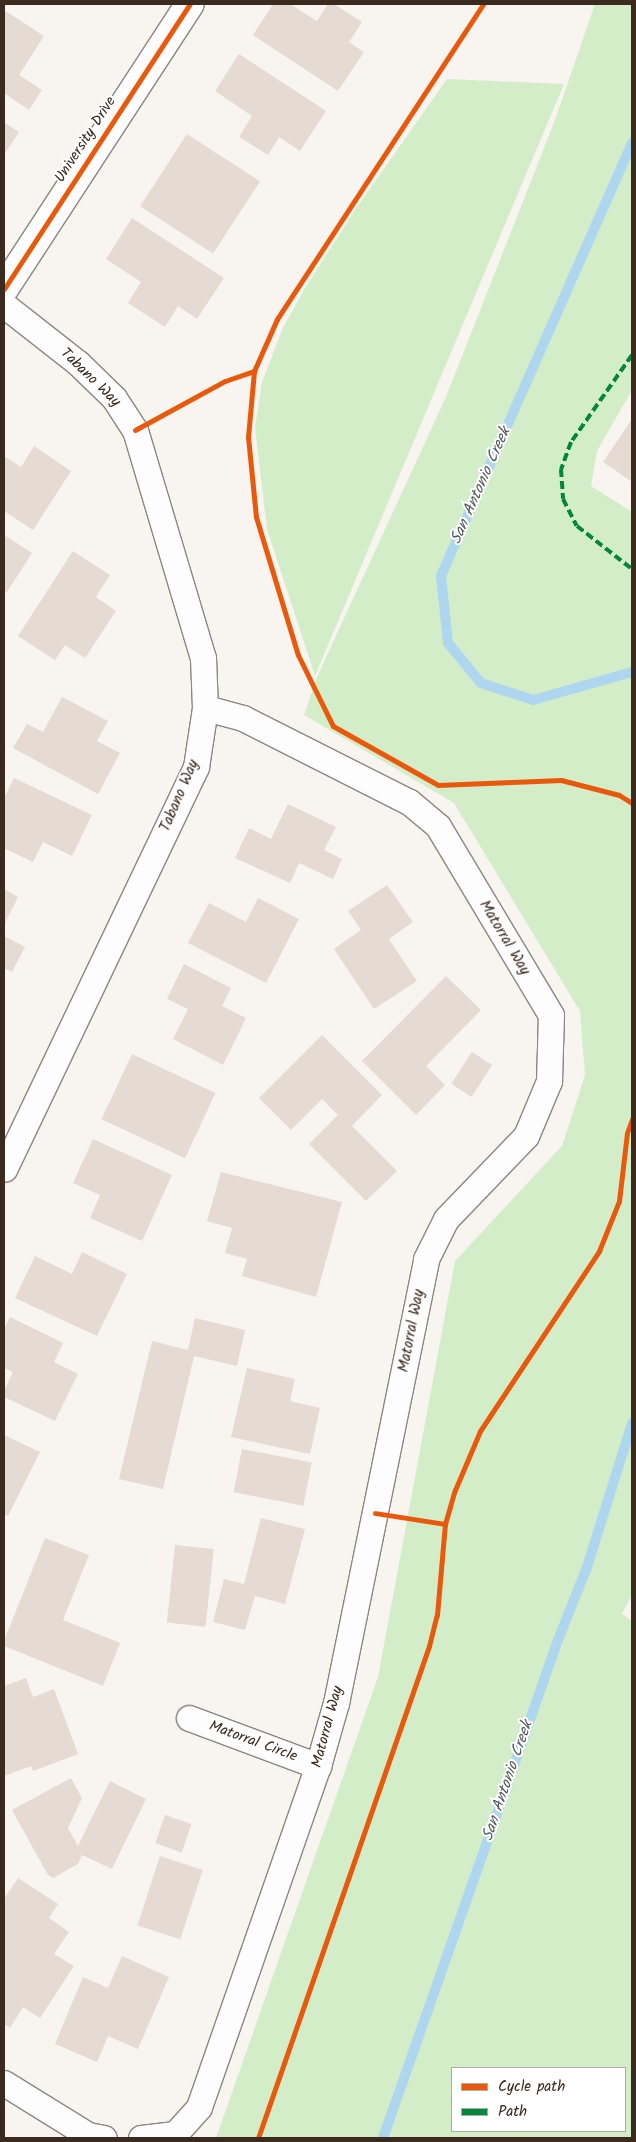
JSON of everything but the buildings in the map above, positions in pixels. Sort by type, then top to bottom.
[{"type":"street","name":"University Drive","points":[[4,289],[190,4]]},
{"type":"street","name":"Tabano Way","points":[[4,305],[78,363],[114,398],[136,430],[203,658],[205,708],[196,767],[7,1157]]},
{"type":"street","name":"Matorral Way","points":[[141,2138],[175,2134],[199,2107],[318,1766],[336,1703],[426,1259],[446,1218],[526,1136],[549,1082],[551,1015],[438,826],[409,802],[243,718],[205,708]]},
{"type":"street","name":"Matorral Circle","points":[[189,1718],[318,1766]]},
{"type":"street","points":[[4,2083],[88,2135],[104,2138]]},
{"type":"green space","points":[[595,4],[632,4],[632,390],[597,451],[591,486],[632,512],[632,1595],[622,1614],[632,1621],[632,2138],[216,2138],[378,1677],[455,1261],[562,1146],[585,1075],[580,1011],[454,803],[304,715],[317,677],[446,397],[555,120]]},
{"type":"green space","points":[[447,79],[564,84],[315,676],[267,529],[255,428],[262,382],[283,328],[305,288],[357,207]]},
{"type":"waterway","name":"San Antonio Creek","points":[[632,143],[441,576],[448,643],[481,683],[533,700],[632,672]]},
{"type":"waterway","name":"San Antonio Creek","points":[[383,2138],[558,1640],[587,1567],[632,1423]]},
{"type":"marked path","points":[[632,355],[571,442],[561,469],[563,499],[577,526],[632,569]]},
{"type":"cycle path","points":[[4,289],[190,4]]},
{"type":"cycle path","points":[[135,430],[225,381],[254,371],[277,319],[483,4]]},
{"type":"cycle path","points":[[254,371],[248,437],[256,517],[298,655],[333,726],[438,785],[561,780],[619,795],[632,803]]},
{"type":"cycle path","points":[[258,2138],[429,1646],[437,1615],[445,1524],[455,1490],[480,1431],[599,1251],[619,1201],[627,1133],[632,1119]]},
{"type":"cycle path","points":[[375,1513],[445,1524]]}]
